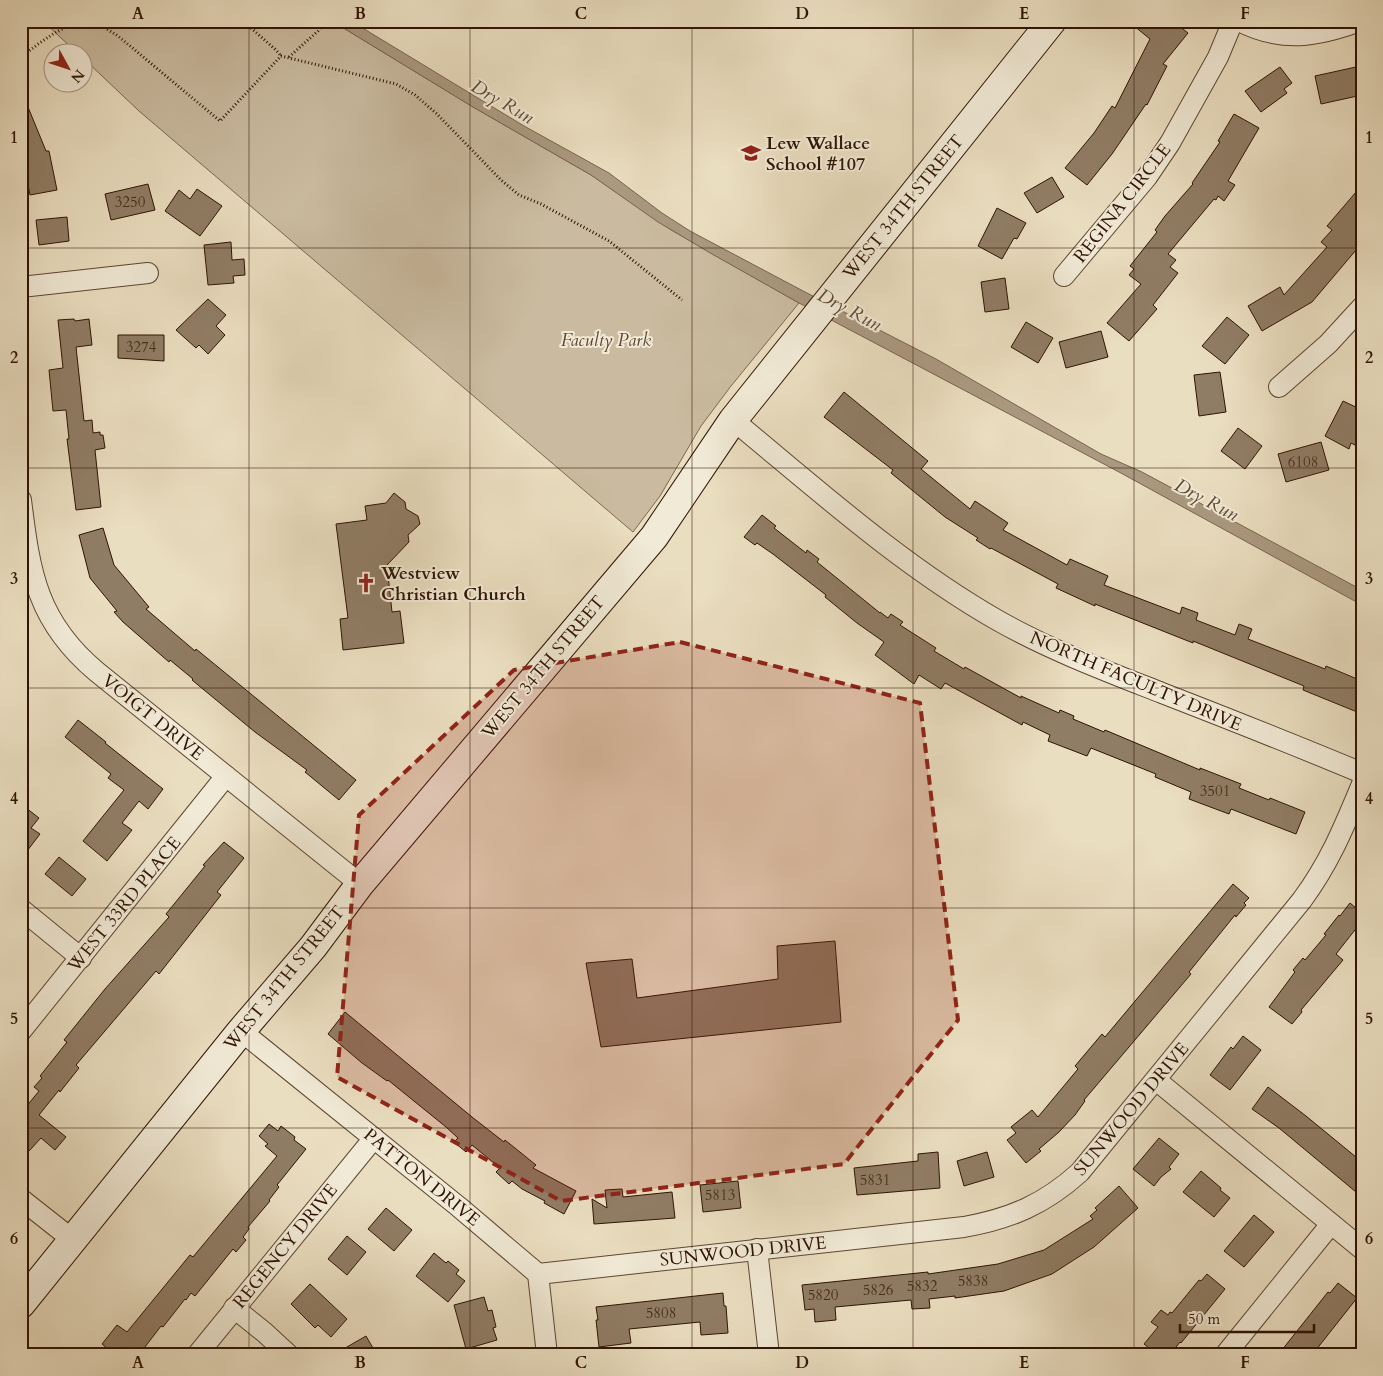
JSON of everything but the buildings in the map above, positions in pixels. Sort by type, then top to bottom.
[{"type":"street","name":"WEST 34TH STREET","points":[[21,1304],[241,1031],[313,947],[360,884],[654,536],[733,420],[1052,21]]},
{"type":"street","name":"REGINA CIRCLE","points":[[1064,276],[1147,177],[1170,143],[1218,57],[1233,21]]},
{"type":"street","points":[[1239,21],[1265,32],[1299,36],[1324,33],[1360,21]]},
{"type":"street","points":[[21,287],[148,273]]},
{"type":"street","points":[[1279,387],[1328,344],[1362,307]]},
{"type":"street","name":"NORTH FACULTY DRIVE","points":[[733,420],[906,561],[997,620],[1087,664],[1362,773]]},
{"type":"street","name":"VOIGT DRIVE","points":[[21,500],[27,552],[36,587],[62,636],[80,657],[96,672],[360,884]]},
{"type":"street","name":"WEST 33RD PLACE","points":[[21,1031],[226,776]]},
{"type":"street","name":"SUNWOOD DRIVE","points":[[538,1274],[964,1227],[1012,1216],[1048,1198],[1080,1172],[1302,900],[1316,881],[1334,850],[1362,784]]},
{"type":"street","points":[[21,909],[81,958]]},
{"type":"street","name":"PATTON DRIVE","points":[[241,1031],[538,1274]]},
{"type":"street","points":[[1156,1080],[1362,1249]]},
{"type":"street","name":"REGENCY DRIVE","points":[[197,1355],[374,1138]]},
{"type":"street","points":[[21,1199],[73,1240]]},
{"type":"street","points":[[1225,1355],[1331,1224]]},
{"type":"street","points":[[757,1250],[769,1355]]},
{"type":"street","points":[[538,1274],[547,1355]]},
{"type":"street","points":[[234,1308],[289,1355]]},
{"type":"path","points":[[21,57],[56,32],[70,24],[84,21]]},
{"type":"path","points":[[88,21],[102,26],[118,36],[220,121],[281,56]]},
{"type":"path","points":[[243,21],[281,56],[396,84],[415,95],[437,114],[501,180],[519,195],[541,204],[609,241],[682,300]]},
{"type":"path","points":[[289,57],[318,31],[326,21]]},
{"type":"highlighted area","points":[[680,642],[920,703],[958,1020],[844,1164],[561,1201],[337,1077],[359,815],[514,670]]},
{"type":"green space","name":"Faculty Park","points":[[43,21],[332,21],[473,107],[591,175],[673,231],[799,303],[701,426],[660,496],[633,532],[139,111],[92,67],[92,42],[65,42]]},
{"type":"shaded area","name":"Dry Run","points":[[332,21],[351,21],[524,126],[609,173],[662,213],[690,231],[936,359],[1101,454],[1142,472],[1362,590],[1362,605],[1119,472],[799,303],[712,254],[658,222],[591,175],[473,107]]},
{"type":"place","name":"Lew Wallace School #107","points":[[751,153]]},
{"type":"place","name":"Westview Christian Church","points":[[366,583]]}]
